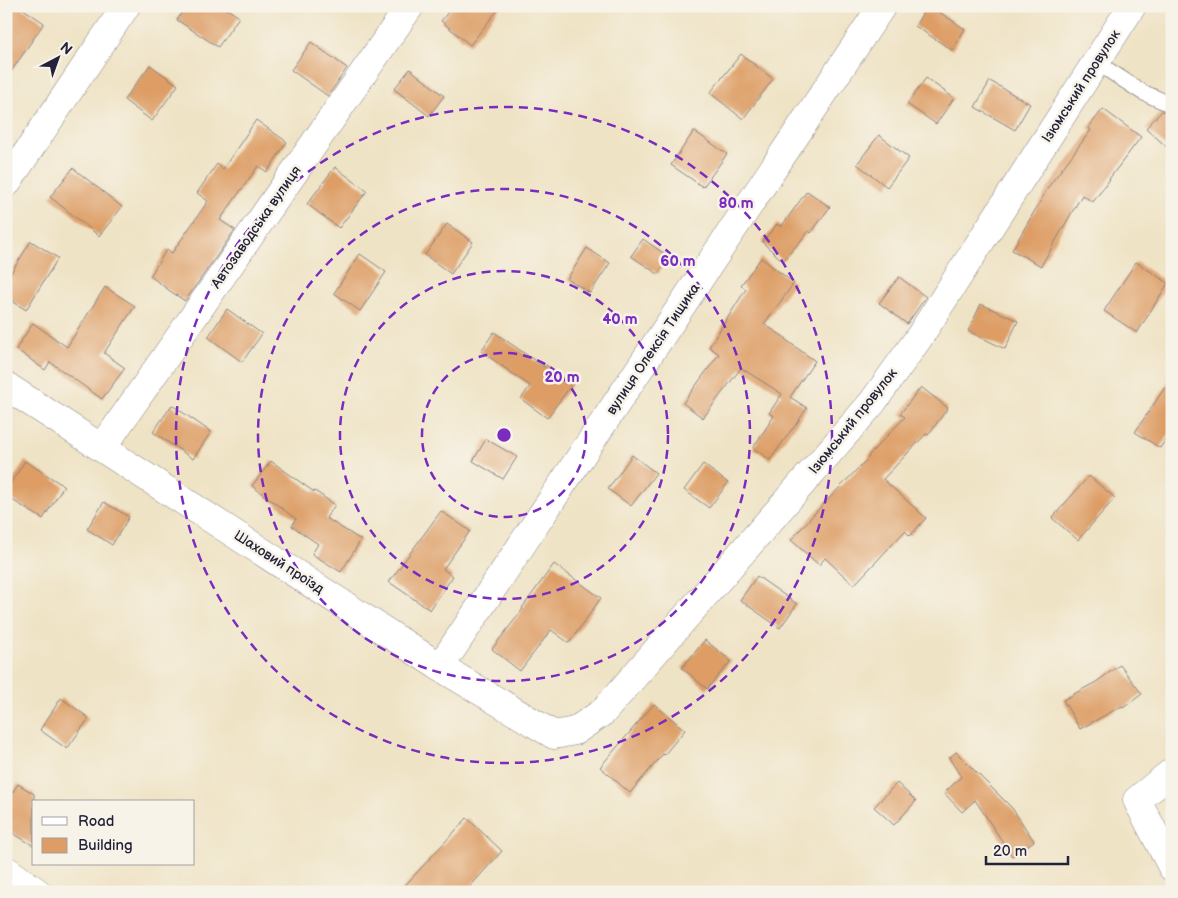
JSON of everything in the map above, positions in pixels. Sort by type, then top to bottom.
[{"type":"street","points":[[6,184],[126,6]]},
{"type":"street","name":"Автозаводська вулиця","points":[[102,448],[410,6]]},
{"type":"street","name":"вулиця Олексія Тищика","points":[[440,667],[882,6]]},
{"type":"street","name":"Ізюмський провулок","points":[[554,735],[575,731],[603,712],[872,403],[918,339],[1096,62],[1126,8]]},
{"type":"street","name":"Шаховий проїзд","points":[[6,386],[440,667],[554,735]]},
{"type":"street","points":[[1172,772],[1137,800],[1172,867]]},
{"type":"street","points":[[6,870],[37,892]]},
{"type":"lane","points":[[1096,62],[1142,92],[1172,105]]},
{"type":"building","points":[[6,6],[19,6],[44,23],[6,79]]},
{"type":"building","points":[[186,6],[223,6],[239,17],[218,47],[177,20]]},
{"type":"building","points":[[453,6],[501,6],[470,45],[441,21]]},
{"type":"building","points":[[927,6],[930,6],[965,29],[952,50],[915,26]]},
{"type":"building","points":[[311,42],[347,68],[328,96],[291,70]]},
{"type":"building","points":[[741,54],[773,79],[743,119],[710,93]]},
{"type":"building","points":[[150,65],[178,85],[152,121],[124,100]]},
{"type":"building","points":[[410,69],[444,96],[429,116],[394,89]]},
{"type":"building","points":[[926,78],[954,98],[936,124],[907,104]]},
{"type":"building","points":[[990,81],[1030,104],[1015,130],[975,107]]},
{"type":"building","points":[[1103,109],[1141,137],[1093,202],[1082,195],[1041,266],[1012,250],[1049,186],[1091,130],[1088,128]]},
{"type":"building","points":[[1162,111],[1172,114],[1172,152],[1146,128]]},
{"type":"building","points":[[256,120],[287,142],[267,172],[258,166],[220,220],[235,230],[185,301],[150,276],[167,249],[172,253],[208,201],[197,193],[217,164],[223,169]]},
{"type":"building","points":[[694,131],[727,154],[703,187],[671,165]]},
{"type":"building","points":[[879,135],[909,158],[887,187],[857,164]]},
{"type":"building","points":[[335,167],[367,191],[339,228],[307,204]]},
{"type":"building","points":[[73,168],[122,207],[99,236],[50,197]]},
{"type":"building","points":[[807,191],[830,207],[811,233],[809,231],[783,261],[762,242],[777,224],[781,227]]},
{"type":"building","points":[[447,224],[473,242],[451,274],[425,255]]},
{"type":"building","points":[[643,239],[669,257],[658,274],[631,256]]},
{"type":"building","points":[[31,241],[58,258],[26,310],[6,297],[6,281]]},
{"type":"building","points":[[587,248],[610,263],[590,293],[567,279]]},
{"type":"building","points":[[360,254],[386,272],[360,311],[334,293]]},
{"type":"building","points":[[761,258],[794,283],[764,324],[815,361],[790,397],[807,408],[770,460],[753,448],[774,416],[769,413],[782,394],[741,368],[703,418],[683,403],[719,354],[709,347],[746,289],[741,285]]},
{"type":"building","points":[[1136,262],[1168,283],[1137,333],[1104,311]]},
{"type":"building","points":[[899,277],[926,297],[907,324],[879,303]]},
{"type":"building","points":[[105,287],[135,306],[104,353],[125,368],[102,399],[50,362],[45,370],[16,349],[33,323],[67,347]]},
{"type":"building","points":[[981,304],[1018,321],[1005,349],[968,331]]},
{"type":"building","points":[[227,309],[262,334],[242,362],[208,337]]},
{"type":"building","points":[[494,332],[572,384],[547,418],[521,399],[530,386],[481,351]]},
{"type":"building","points":[[1172,377],[1172,430],[1160,448],[1135,432]]},
{"type":"building","points":[[921,387],[948,408],[928,435],[926,434],[883,479],[926,518],[910,536],[905,531],[854,585],[825,558],[819,565],[791,540],[905,417],[900,414]]},
{"type":"building","points":[[172,405],[211,432],[193,459],[153,432]]},
{"type":"building","points":[[486,439],[517,457],[503,479],[473,461]]},
{"type":"building","points":[[632,455],[656,473],[631,506],[608,489]]},
{"type":"building","points":[[25,461],[64,486],[43,519],[6,496],[6,490]]},
{"type":"building","points":[[271,461],[335,505],[326,518],[361,540],[341,572],[312,554],[318,544],[292,526],[296,519],[252,486]]},
{"type":"building","points":[[703,464],[728,483],[709,508],[684,490]]},
{"type":"building","points":[[1089,476],[1115,498],[1078,540],[1052,518]]},
{"type":"building","points":[[104,502],[129,517],[112,545],[87,529]]},
{"type":"building","points":[[441,511],[470,531],[443,569],[453,576],[430,610],[389,582]]},
{"type":"building","points":[[554,564],[601,598],[569,643],[551,630],[520,671],[492,649]]},
{"type":"building","points":[[757,576],[797,604],[780,628],[740,600]]},
{"type":"building","points":[[705,640],[731,661],[707,689],[682,668]]},
{"type":"building","points":[[1120,665],[1142,694],[1123,708],[1122,706],[1080,729],[1063,700],[1096,682]]},
{"type":"building","points":[[61,698],[89,718],[67,749],[40,730]]},
{"type":"building","points":[[654,704],[685,730],[630,793],[600,767]]},
{"type":"building","points":[[956,752],[1012,808],[1034,841],[1012,856],[975,800],[962,812],[944,793],[961,777],[949,758]]},
{"type":"building","points":[[897,783],[916,801],[894,825],[874,807]]},
{"type":"building","points":[[18,784],[34,794],[34,800],[32,800],[32,845],[6,829],[6,802]]},
{"type":"building","points":[[467,818],[502,851],[465,892],[399,892]]}]
